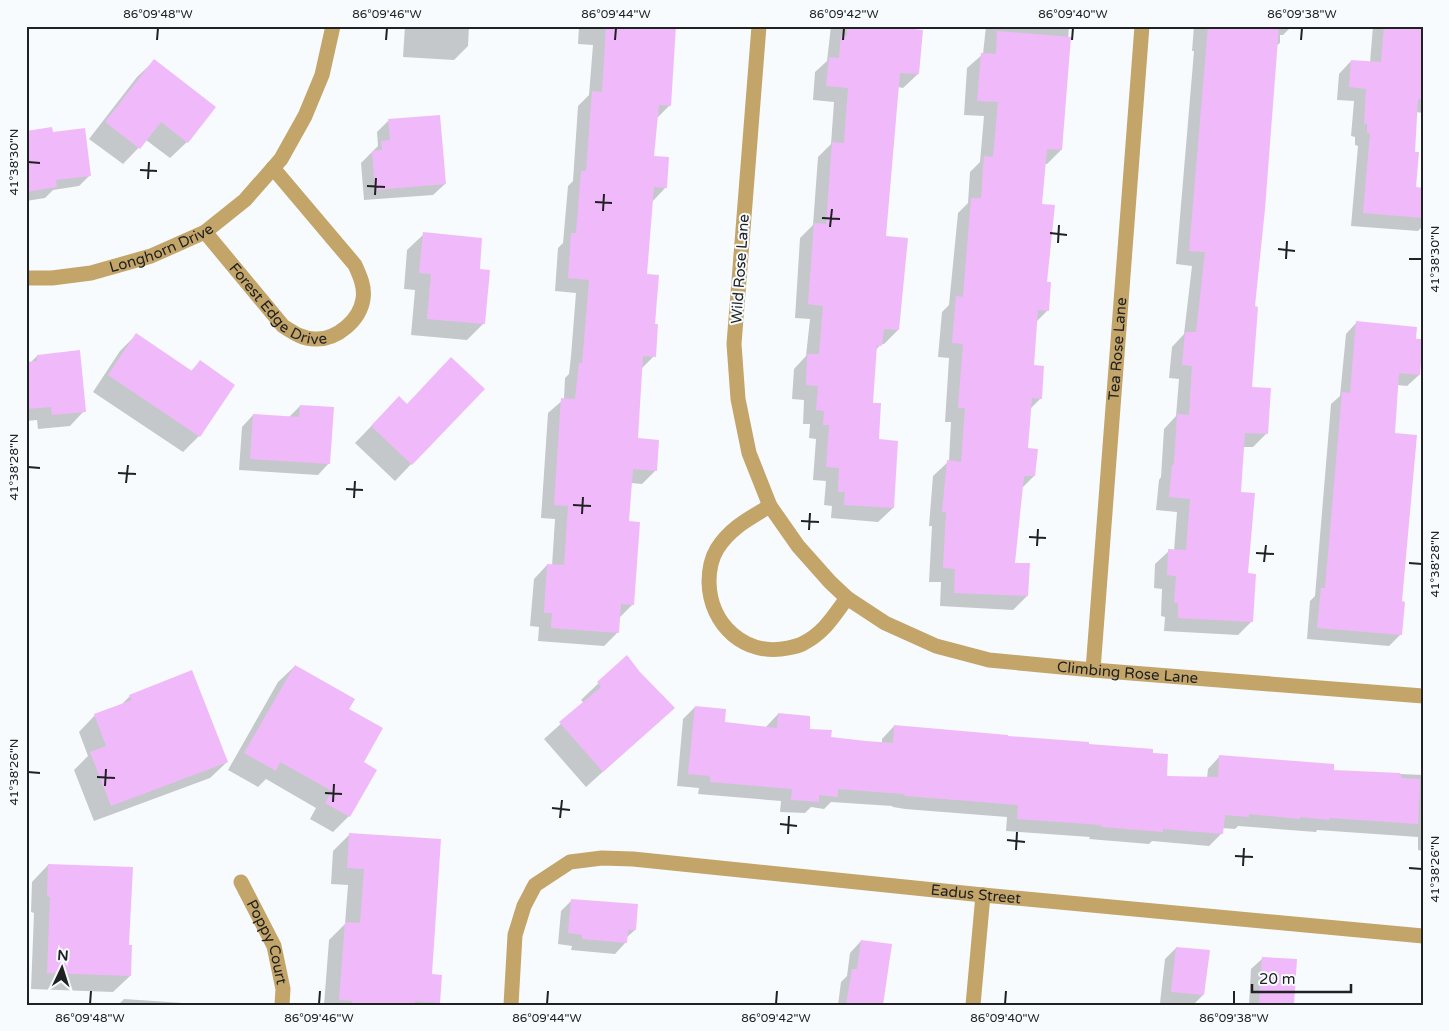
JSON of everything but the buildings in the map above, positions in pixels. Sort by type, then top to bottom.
[{"type":"street","points":[[273,168],[281,159],[305,116],[322,75],[333,26]]},
{"type":"street","name":"Wild Rose Lane","points":[[759,26],[734,344],[738,399],[749,453],[770,506],[798,546],[847,598]]},
{"type":"street","name":"Tea Rose Lane","points":[[1093,670],[1142,26]]},
{"type":"street","name":"Forest Edge Drive","points":[[204,232],[283,326],[299,336],[316,340],[326,338],[343,330],[356,317],[363,299],[362,282],[355,265],[273,168]]},
{"type":"street","name":"Longhorn Drive","points":[[26,278],[52,278],[91,273],[151,256],[204,232],[245,200],[273,168]]},
{"type":"street","points":[[770,506],[732,529],[717,550],[709,570],[709,596],[718,618],[734,636],[753,647],[777,650],[801,645],[821,632],[847,598]]},
{"type":"street","name":"Climbing Rose Lane","points":[[847,598],[885,623],[936,646],[988,660],[1423,696]]},
{"type":"street","name":"Eadus Street","points":[[511,1005],[515,935],[524,906],[535,885],[570,862],[602,858],[633,859],[983,895],[1423,936]]},
{"type":"street","name":"Poppy Court","points":[[242,882],[274,946],[283,989],[282,1005]]},
{"type":"street","points":[[973,1005],[983,895]]}]
